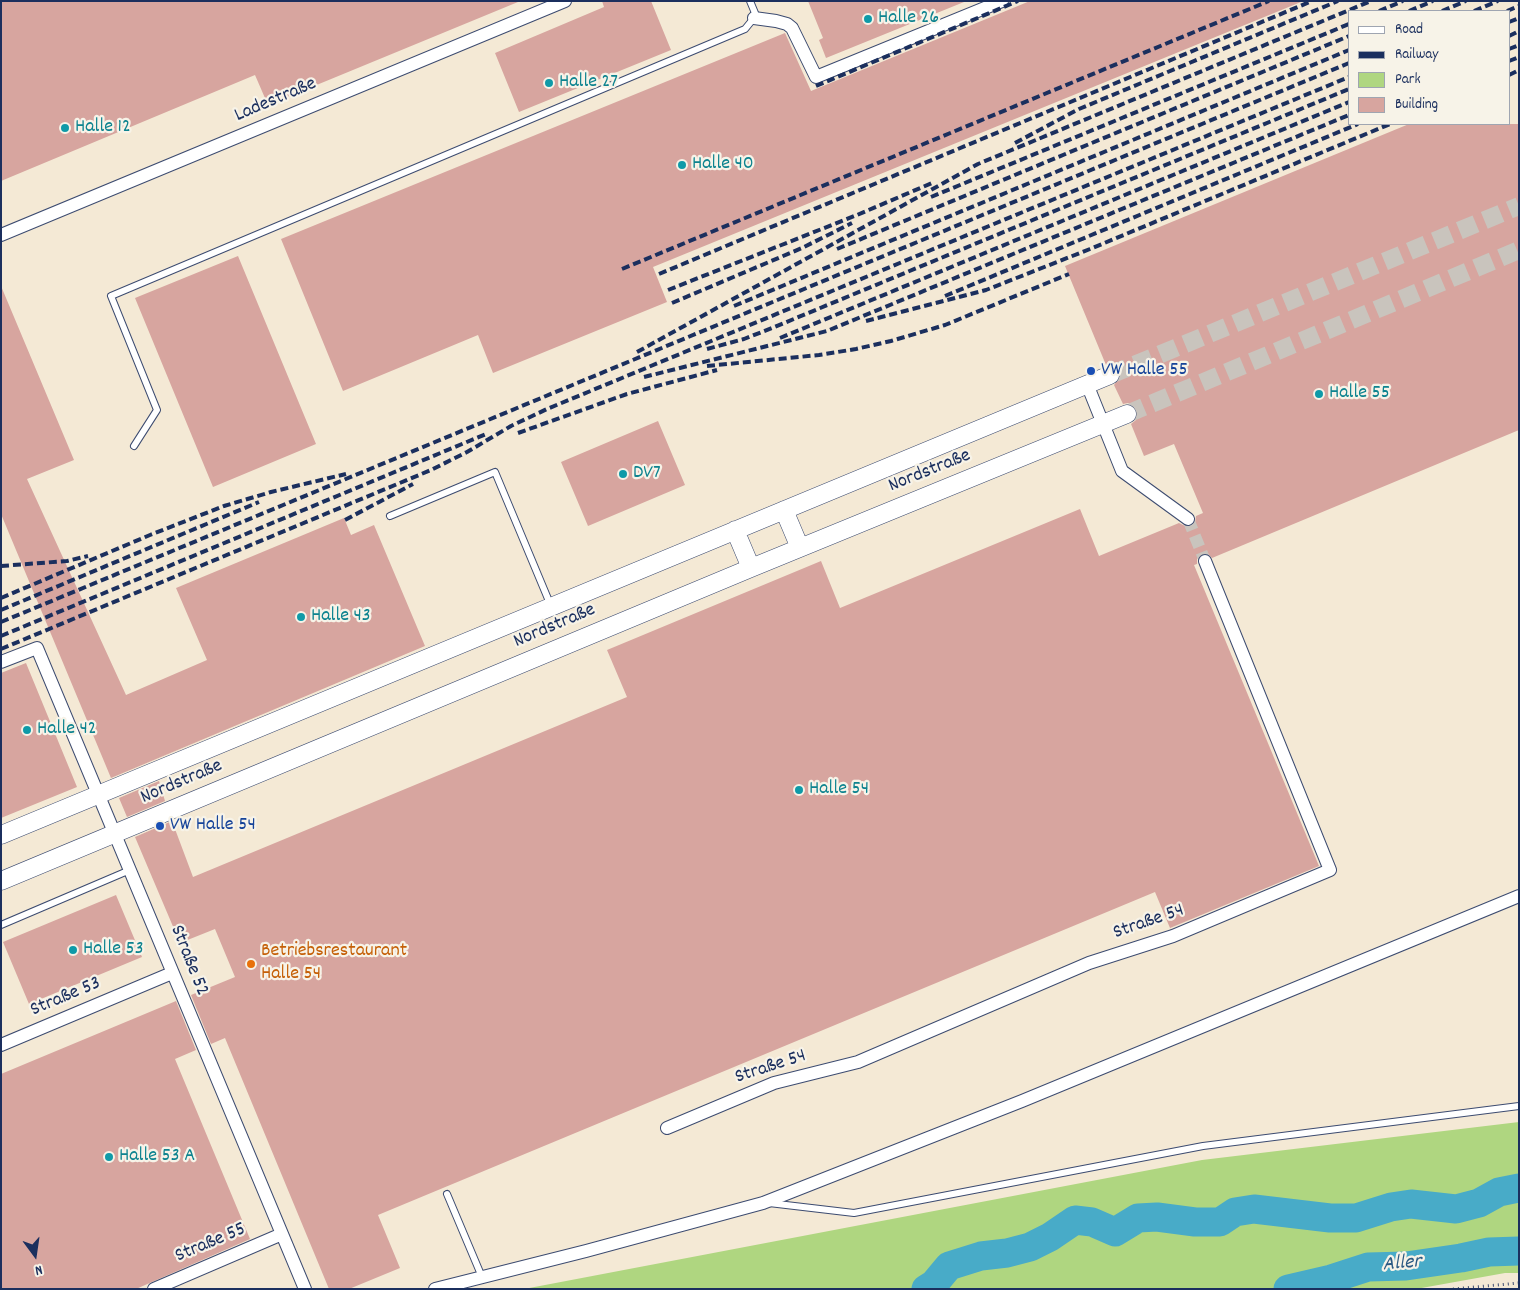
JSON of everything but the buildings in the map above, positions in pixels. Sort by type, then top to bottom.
[{"type":"street","name":"Ladestraße","points":[[1,235],[565,1]]},
{"type":"street","points":[[754,18],[776,21],[787,24],[792,28],[816,78],[1002,1]]},
{"type":"street","name":"Nordstraße","points":[[1,835],[1110,375]]},
{"type":"street","points":[[1087,384],[1122,471],[1188,519]]},
{"type":"street","name":"Nordstraße","points":[[1,881],[751,568],[1127,414]]},
{"type":"street","points":[[784,510],[800,548]]},
{"type":"street","points":[[736,530],[751,568]]},
{"type":"street","name":"Straße 54","points":[[667,1128],[774,1083],[858,1062],[1089,963],[1173,936],[1330,870],[1205,561]]},
{"type":"street","name":"Straße 52","points":[[1,662],[37,648],[305,1289]]},
{"type":"street","points":[[435,1289],[763,1203],[1031,1097],[1519,896]]},
{"type":"street","name":"Straße 53","points":[[1,1046],[172,973]]},
{"type":"street","name":"Straße 55","points":[[154,1289],[282,1234]]},
{"type":"lane","points":[[134,446],[157,410],[112,296],[745,29],[754,18],[755,13],[750,1]]},
{"type":"lane","points":[[390,516],[495,472],[551,607]]},
{"type":"lane","points":[[1,925],[130,870]]},
{"type":"lane","points":[[763,1203],[854,1213],[1203,1146],[1519,1106]]},
{"type":"lane","points":[[447,1194],[482,1277]]},
{"type":"path","points":[[1453,1289],[1519,1283]]},
{"type":"green space","points":[[1519,1122],[1519,1273],[1505,1273],[1416,1289],[524,1289],[1202,1160]]},
{"type":"waterway","points":[[926,1289],[934,1284],[949,1266],[981,1256],[1007,1253],[1030,1247],[1050,1237],[1075,1220],[1092,1222],[1115,1232],[1138,1218],[1157,1217],[1195,1222],[1220,1222],[1235,1212],[1254,1209],[1330,1218],[1356,1218],[1391,1207],[1411,1204],[1456,1209],[1479,1203],[1499,1192],[1519,1188]]},
{"type":"waterway","name":"Aller","points":[[1288,1289],[1331,1279],[1368,1267],[1406,1266],[1489,1252],[1519,1251]]},
{"type":"tunnel","points":[[1110,375],[1519,206]]},
{"type":"tunnel","points":[[1127,414],[1519,250]]},
{"type":"tunnel","points":[[1188,519],[1205,561]]},
{"type":"railway","points":[[816,86],[1018,1]]},
{"type":"railway","points":[[622,269],[1269,1]]},
{"type":"railway","points":[[659,274],[1312,1]]},
{"type":"railway","points":[[1015,143],[1079,109],[1338,1]]},
{"type":"railway","points":[[1349,10],[1371,1]]},
{"type":"railway","points":[[1381,10],[1403,1]]},
{"type":"railway","points":[[1411,10],[1433,1]]},
{"type":"railway","points":[[1444,10],[1466,1]]},
{"type":"railway","points":[[1476,10],[1498,1]]},
{"type":"railway","points":[[1509,10],[1519,6]]},
{"type":"railway","points":[[637,352],[978,164],[1348,11]]},
{"type":"railway","points":[[1510,22],[1519,18]]},
{"type":"railway","points":[[931,197],[1348,24]]},
{"type":"railway","points":[[1510,36],[1519,31]]},
{"type":"railway","points":[[837,249],[1348,36]]},
{"type":"railway","points":[[1510,49],[1519,45]]},
{"type":"railway","points":[[734,306],[1348,50]]},
{"type":"railway","points":[[1510,61],[1519,57]]},
{"type":"railway","points":[[1,622],[1348,63]]},
{"type":"railway","points":[[1510,74],[1519,70]]},
{"type":"railway","points":[[1,649],[431,470],[467,452],[511,426],[547,409],[1348,77]]},
{"type":"railway","points":[[707,349],[744,339],[772,328],[1348,89]]},
{"type":"railway","points":[[780,338],[1348,102]]},
{"type":"railway","points":[[644,377],[827,331],[1348,115]]},
{"type":"railway","points":[[945,296],[1356,125]]},
{"type":"railway","points":[[866,321],[986,290],[1090,249],[1388,125]]},
{"type":"railway","points":[[668,290],[932,183]]},
{"type":"railway","points":[[672,303],[802,248],[852,223]]},
{"type":"railway","points":[[707,366],[819,355],[891,341],[945,325],[1069,274]]},
{"type":"railway","points":[[518,433],[627,394],[717,370]]},
{"type":"railway","points":[[1,636],[486,434]]},
{"type":"railway","points":[[1,598],[224,506],[271,492],[346,474]]},
{"type":"railway","points":[[345,520],[413,484]]},
{"type":"railway","points":[[1,610],[259,502]]},
{"type":"railway","points":[[1,566],[67,561],[88,556]]},
{"type":"place","name":"Halle 26","points":[[868,19]]},
{"type":"place","name":"Halle 27","points":[[549,83]]},
{"type":"place","name":"Halle 12","points":[[65,128]]},
{"type":"place","name":"Halle 40","points":[[682,165]]},
{"type":"place","name":"VW Halle 55","points":[[1091,371]]},
{"type":"place","name":"Halle 55","points":[[1319,394]]},
{"type":"place","name":"DV7","points":[[623,474]]},
{"type":"place","name":"Halle 43","points":[[301,617]]},
{"type":"place","name":"Halle 42","points":[[27,730]]},
{"type":"place","name":"Halle 54","points":[[799,790]]},
{"type":"place","name":"VW Halle 54","points":[[160,826]]},
{"type":"place","name":"Halle 53","points":[[73,950]]},
{"type":"place","name":"Betriebsrestaurant Halle 54","points":[[251,964]]},
{"type":"place","name":"Halle 53 A","points":[[109,1157]]}]
